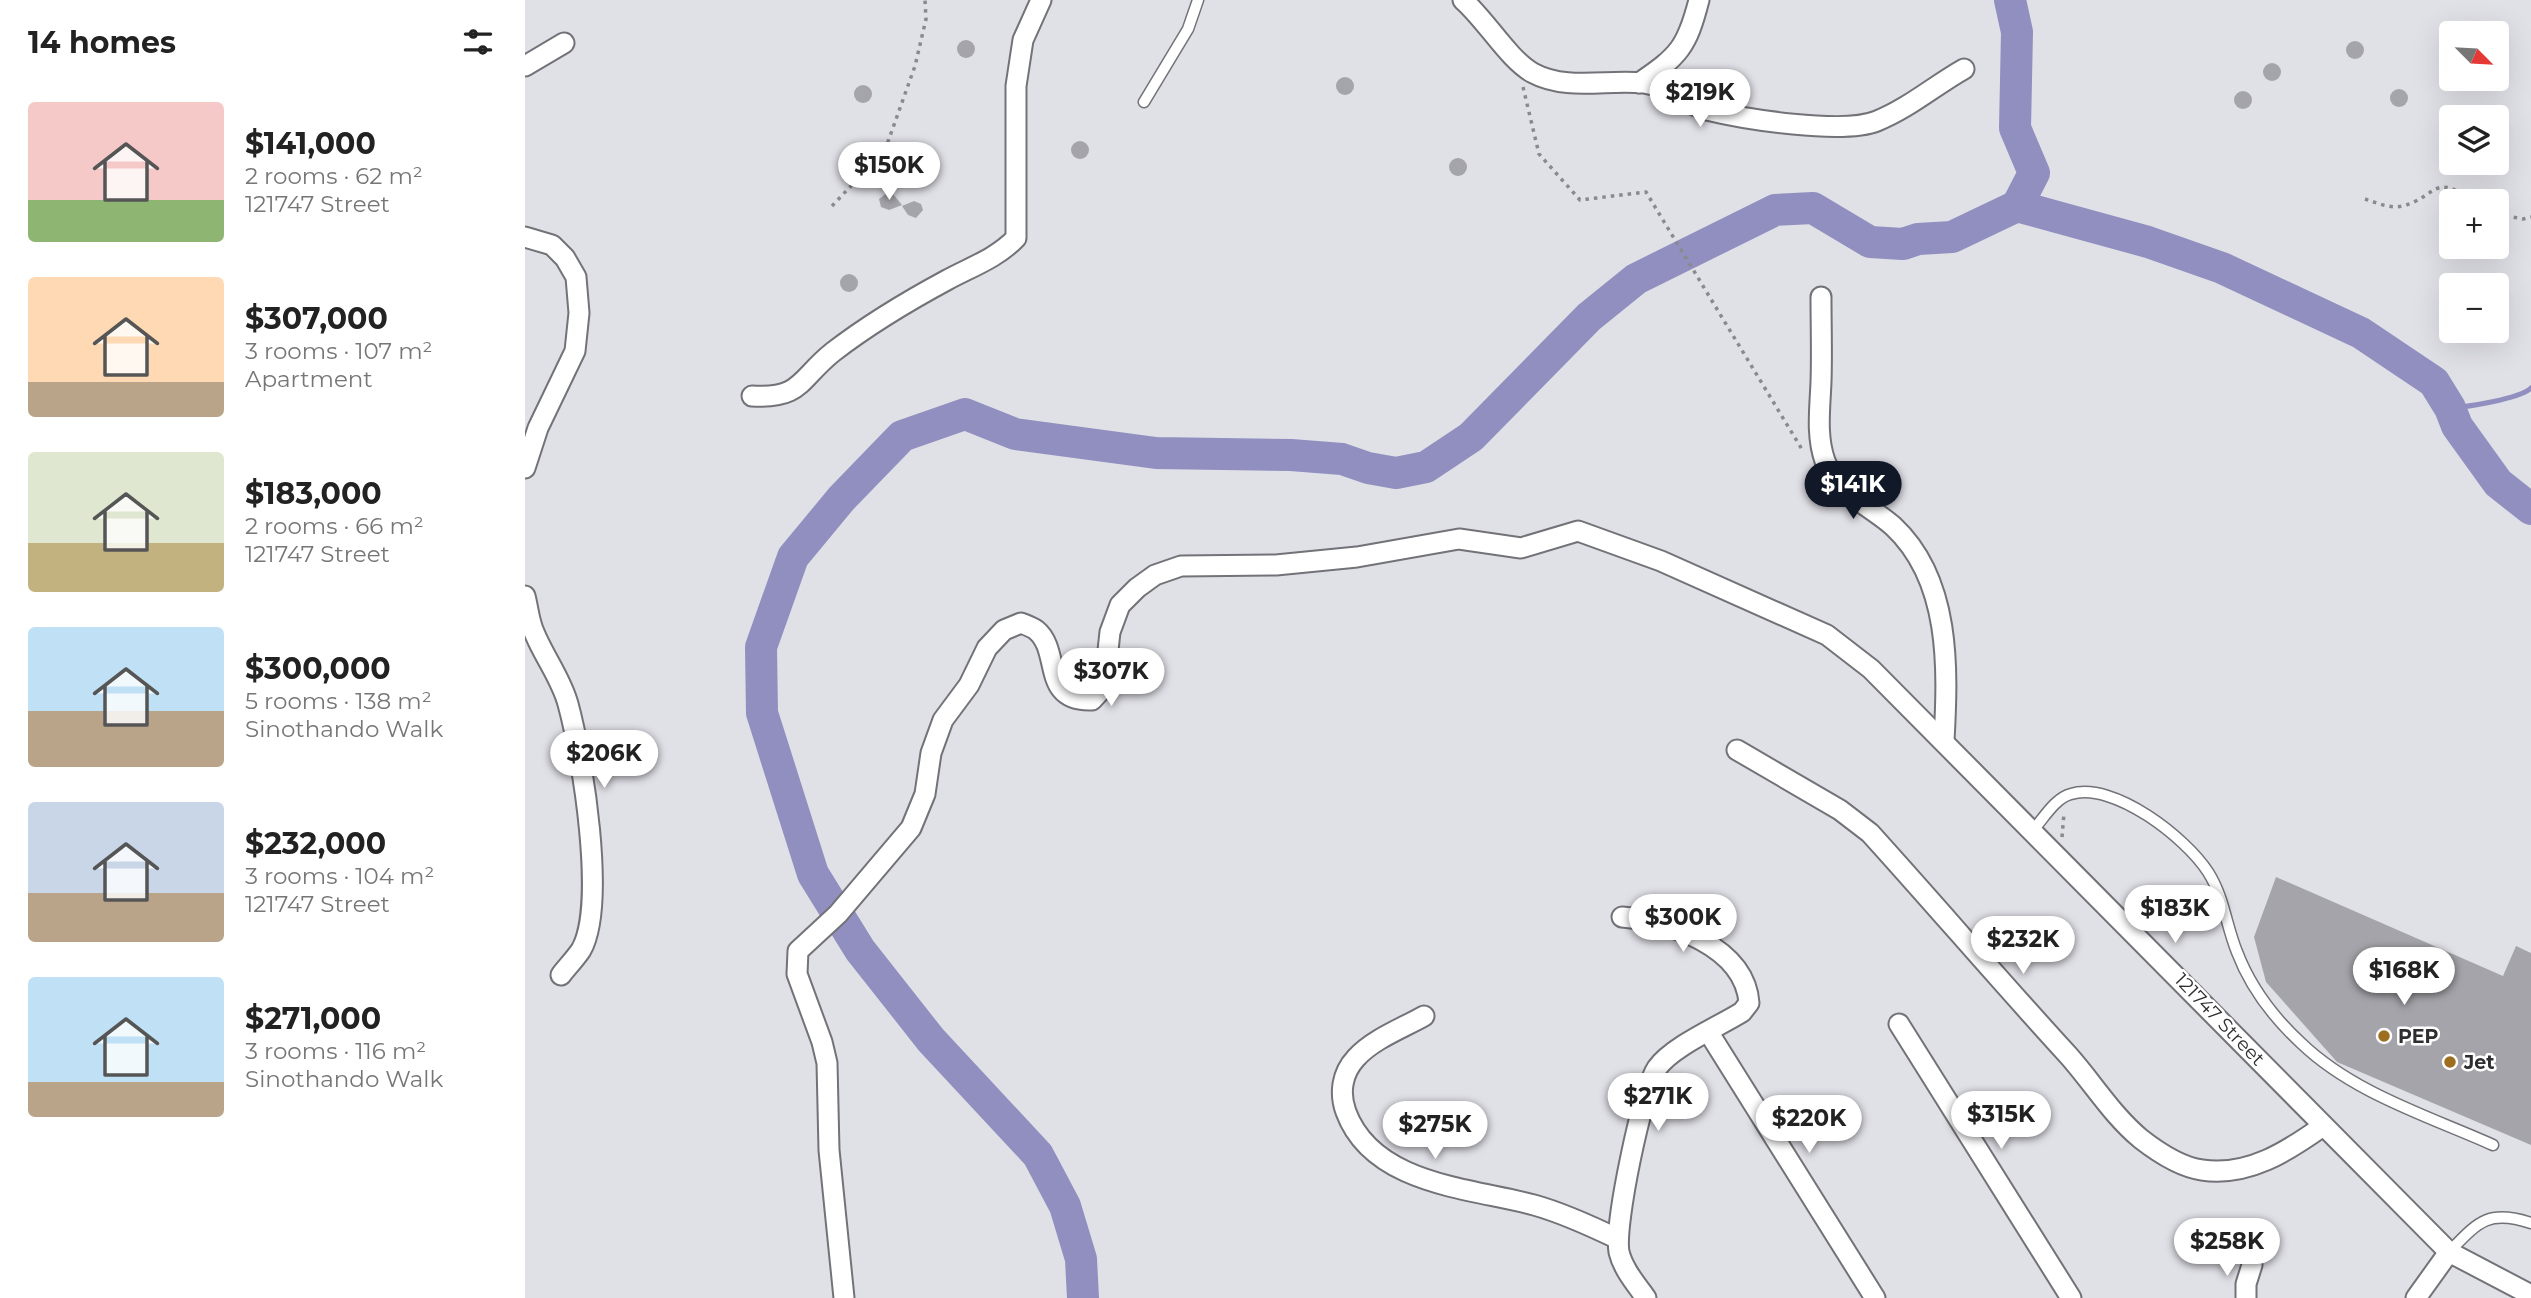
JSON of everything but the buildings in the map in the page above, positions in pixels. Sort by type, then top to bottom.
[{"type":"street","points":[[752,396],[773,398],[789,393],[800,386],[831,354],[877,321],[949,278],[988,260],[1016,238],[1016,86],[1023,40],[1041,0]]},
{"type":"street","points":[[1463,0],[1481,16],[1515,59],[1531,72],[1565,82],[1639,83],[1663,89],[1709,110],[1822,125],[1856,126],[1891,114],[1964,69]]},
{"type":"street","points":[[1639,83],[1675,58],[1683,47],[1699,0]]},
{"type":"street","points":[[525,66],[564,43]]},
{"type":"street","points":[[525,237],[552,246],[565,258],[576,277],[579,313],[575,351],[538,428],[525,468]]},
{"type":"street","points":[[1821,297],[1819,419],[1824,460],[1838,483],[1907,541],[1929,578],[1948,671],[1944,741]]},
{"type":"street","name":"121747 Street","points":[[844,1298],[829,1150],[827,1063],[797,974],[798,951],[838,914],[911,828],[925,794],[931,753],[943,720],[969,685],[987,648],[1004,630],[1021,623],[1035,629],[1045,641],[1055,680],[1065,693],[1080,700],[1092,700],[1104,687],[1110,632],[1120,605],[1155,575],[1181,566],[1276,565],[1357,557],[1459,539],[1521,548],[1578,531],[1661,561],[1827,635],[1871,669],[2449,1252],[2531,1295]]},
{"type":"street","points":[[525,596],[533,632],[554,669],[568,703],[586,802],[594,874],[590,918],[582,949],[561,975]]},
{"type":"street","points":[[1737,750],[1840,810],[1870,833],[2071,1059],[2120,1119],[2164,1155],[2202,1170],[2227,1171],[2264,1162],[2292,1149],[2323,1126]]},
{"type":"street","points":[[1622,917],[1652,920],[1672,926],[1722,954],[1738,972],[1749,996],[1747,1008],[1664,1060],[1651,1080],[1633,1152],[1618,1239],[1623,1262],[1646,1298]]},
{"type":"street","points":[[1424,1016],[1358,1056],[1348,1069],[1343,1084],[1343,1103],[1349,1120],[1360,1137],[1378,1154],[1400,1168],[1431,1181],[1536,1205],[1618,1239]]},
{"type":"street","points":[[1899,1024],[2071,1298]]},
{"type":"street","points":[[1709,1033],[1875,1298]]},
{"type":"street","points":[[2416,1298],[2449,1252]]},
{"type":"street","points":[[2246,1298],[2246,1284],[2252,1265]]},
{"type":"lane","points":[[1145,102],[1188,29],[1198,0]]},
{"type":"lane","points":[[2033,830],[2055,804],[2068,794],[2084,791],[2101,793],[2119,800],[2192,850],[2219,891],[2236,951],[2249,979],[2299,1041],[2323,1063],[2364,1087],[2493,1145]]},
{"type":"lane","points":[[2449,1252],[2475,1225],[2492,1217],[2531,1223]]},
{"type":"path","points":[[832,206],[885,150],[915,66],[926,19],[925,0]]},
{"type":"path","points":[[1515,59],[1539,154],[1580,201],[1646,192],[1804,452]]},
{"type":"path","points":[[2365,199],[2388,206],[2403,206],[2441,186],[2455,189]]},
{"type":"path","points":[[2509,216],[2523,219],[2531,217]]},
{"type":"path","points":[[2068,794],[2061,828],[2070,868]]},
{"type":"waterway","points":[[2010,0],[2017,32],[2015,128],[2034,173],[2017,206]]},
{"type":"waterway","points":[[1083,1298],[1081,1259],[1065,1206],[1038,1155],[931,1040],[860,950],[813,874],[762,713],[761,647],[793,557],[841,499],[902,436],[965,414],[1015,434],[1156,453],[1291,455],[1342,459],[1368,468],[1396,473],[1426,467],[1471,437],[1589,317],[1636,279],[1775,210],[1813,208],[1870,242],[1903,244],[1918,239],[1952,237],[2017,206],[2148,242],[2222,268],[2361,333],[2434,382],[2450,408],[2457,426],[2498,483],[2531,509]]},
{"type":"waterway","points":[[2450,408],[2505,399],[2531,388]]},
{"type":"place","name":"PEP","points":[[2384,1036]]},
{"type":"place","name":"Jet","points":[[2450,1062]]}]
